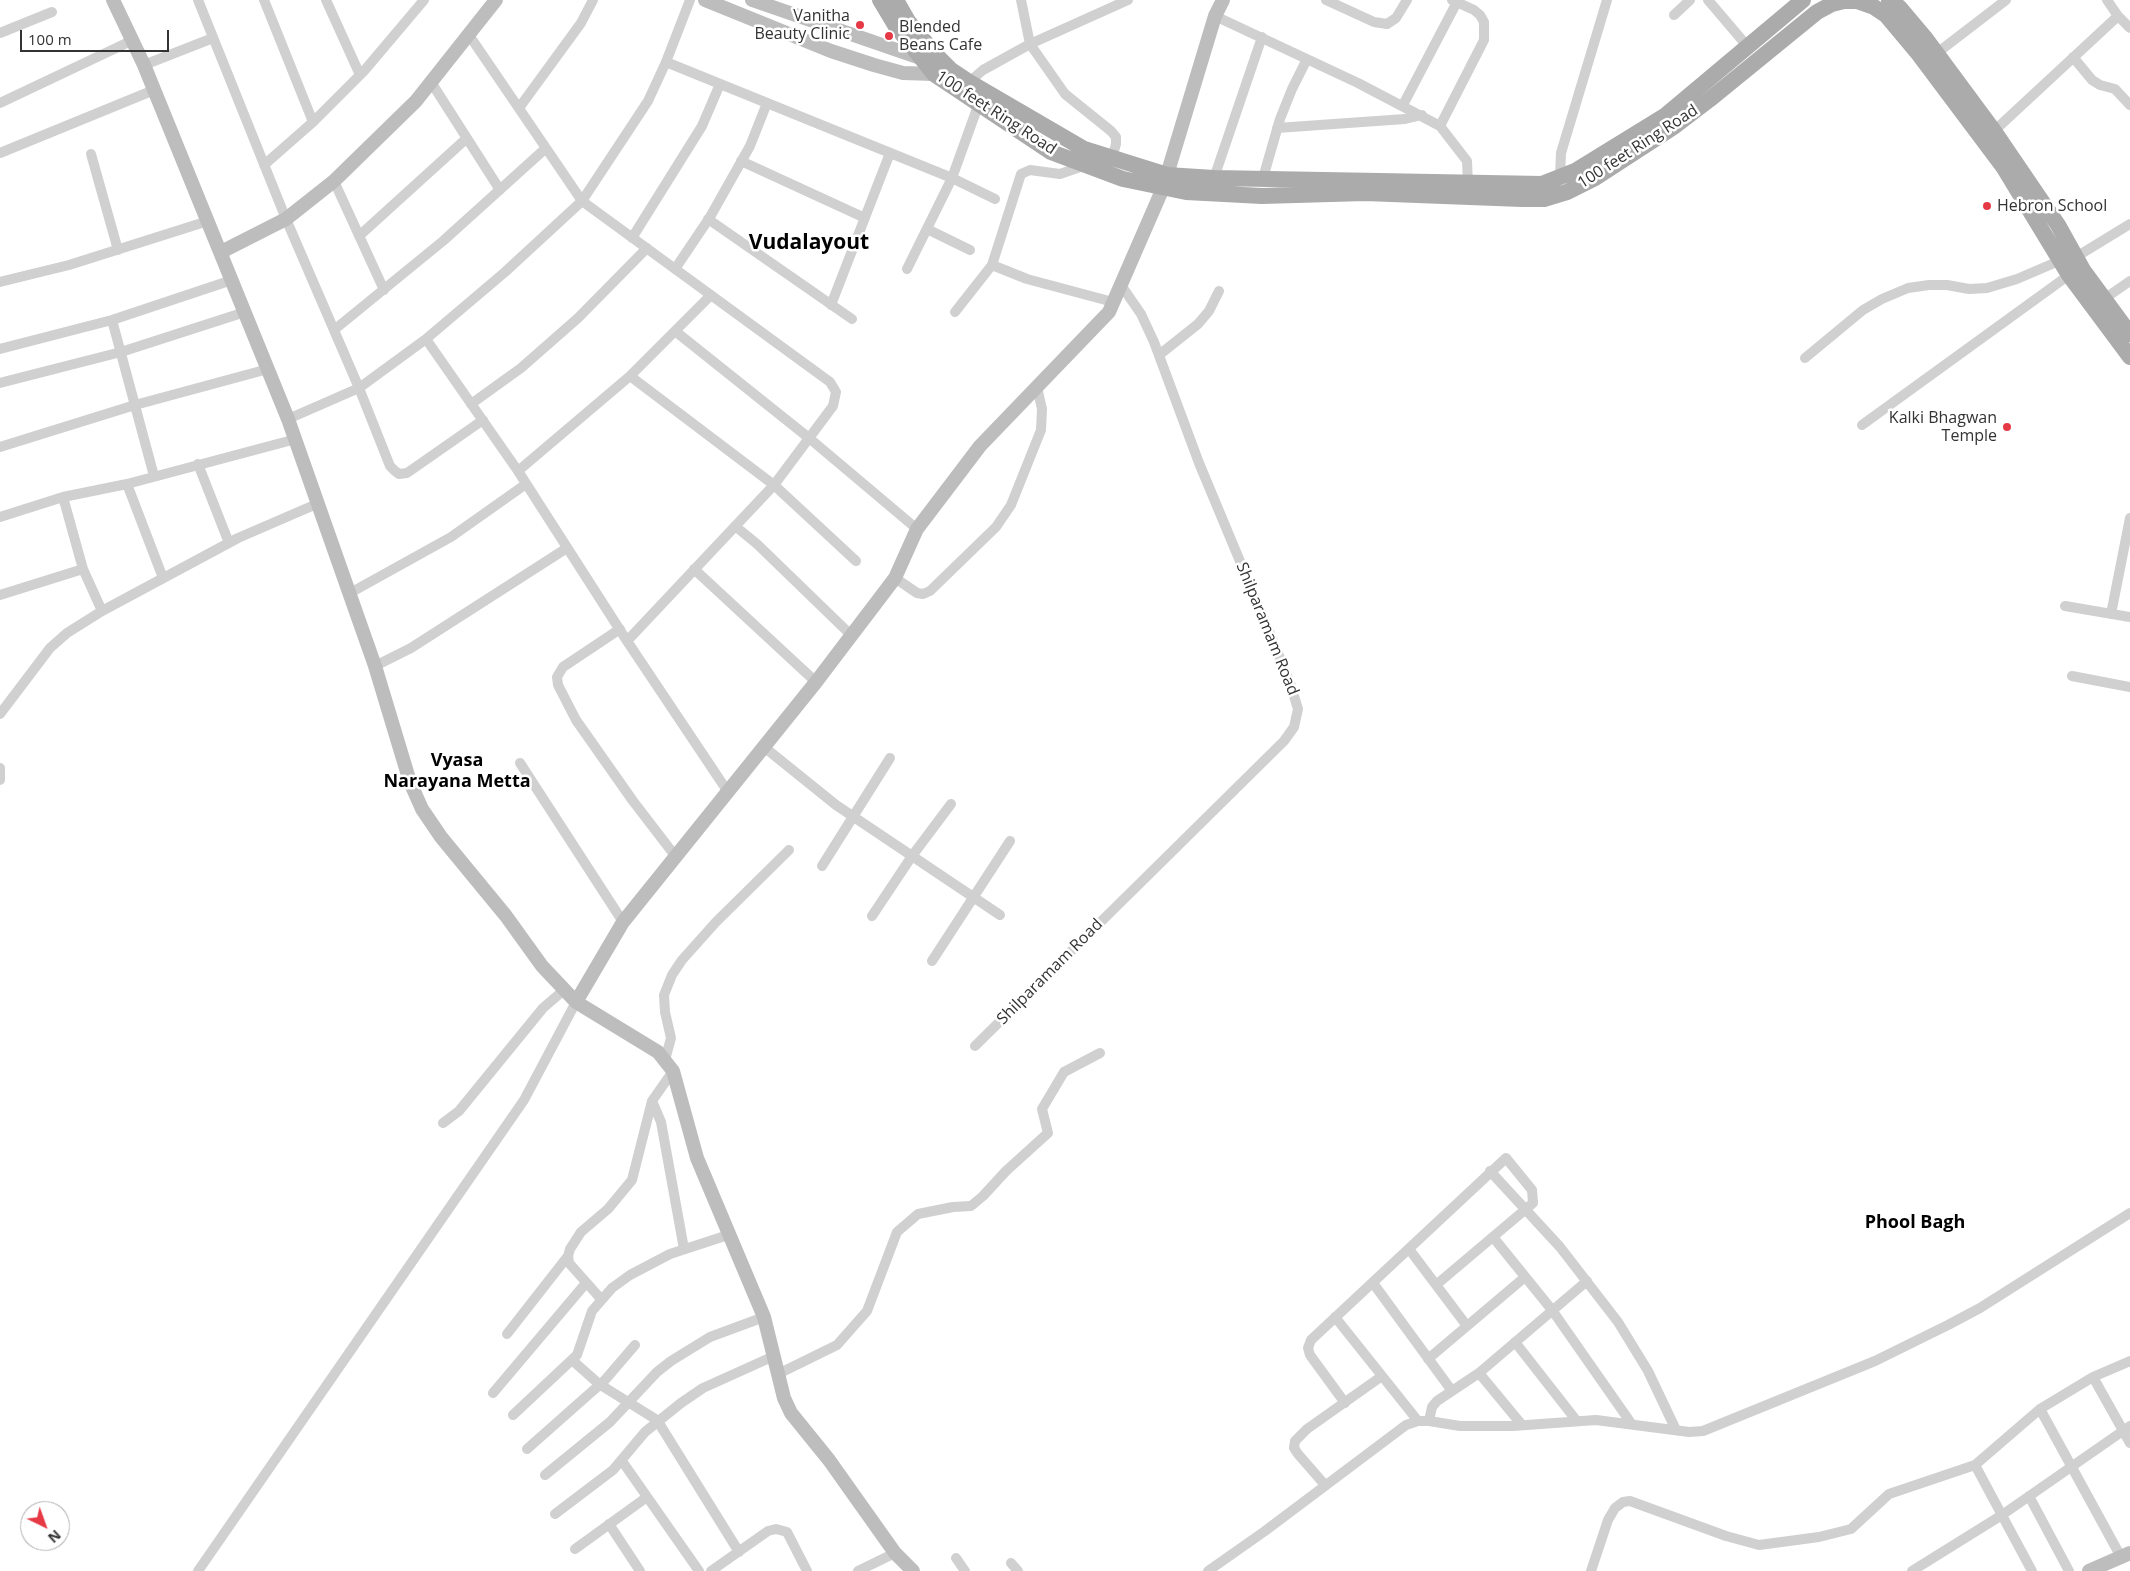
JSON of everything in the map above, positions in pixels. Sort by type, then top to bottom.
[{"type":"main road","name":"100 feet Ring Road","points":[[880,0],[895,25],[928,56],[969,82],[1084,149],[1112,158],[1166,181],[1186,192],[1262,196],[1365,193],[1496,199],[1544,198],[1567,192],[1595,178],[1709,100],[1816,12],[1844,0],[1857,1],[1874,7],[1895,24],[2004,168],[2068,259],[2104,299],[2130,334]]},
{"type":"main road","name":"100 feet Ring Road","points":[[896,0],[928,56],[934,74],[1051,152],[1123,179],[1166,181],[1214,178],[1264,178],[1542,184],[1575,171],[1666,115],[1803,0]]},
{"type":"main road","name":"100 feet Ring Road","points":[[1889,0],[1899,7],[1937,53],[1994,131],[2058,225],[2068,259],[2069,276],[2130,357]]},
{"type":"street","points":[[113,0],[144,65],[296,439],[375,666],[410,782],[422,809],[442,837],[506,916],[542,966],[564,990],[576,1002],[658,1052],[673,1071],[697,1158],[764,1317],[784,1398],[791,1413],[830,1460],[895,1553],[913,1571]]},
{"type":"street","points":[[198,0],[286,220],[359,388],[390,466],[395,472],[400,474],[407,473],[483,420]]},
{"type":"street","points":[[264,0],[314,122]]},
{"type":"street","points":[[326,0],[360,75]]},
{"type":"street","points":[[264,165],[314,122],[360,75],[424,0]]},
{"type":"street","points":[[221,252],[286,220],[334,181],[416,101],[496,0]]},
{"type":"street","points":[[519,108],[581,23],[593,0]]},
{"type":"street","points":[[288,419],[359,388],[426,339],[505,272],[582,201],[648,101],[666,62],[690,0]]},
{"type":"street","points":[[705,0],[840,54],[903,73],[934,74],[951,70]]},
{"type":"street","points":[[752,0],[928,56]]},
{"type":"street","points":[[1021,0],[1030,44],[1065,94],[1116,137],[1112,158]]},
{"type":"street","points":[[969,82],[983,70],[1030,44],[1128,0]]},
{"type":"street","points":[[198,1571],[524,1100],[576,1002],[623,922],[852,636],[895,578],[917,529],[980,446],[1109,312],[1166,181],[1215,16],[1223,0]]},
{"type":"street","points":[[1326,0],[1374,22],[1387,24],[1396,18],[1407,0]]},
{"type":"street","points":[[1560,177],[1561,153],[1607,0]]},
{"type":"street","points":[[1674,15],[1690,0]]},
{"type":"street","points":[[1708,0],[1748,46]]},
{"type":"street","points":[[1937,53],[2006,0]]},
{"type":"street","points":[[2107,0],[2118,16],[2130,28]]},
{"type":"street","points":[[1403,106],[1454,1],[1474,10],[1484,22],[1484,40],[1440,126]]},
{"type":"street","points":[[0,33],[52,12]]},
{"type":"street","points":[[1215,16],[1422,115],[1440,126],[1467,161],[1468,183]]},
{"type":"street","points":[[1994,131],[2118,16]]},
{"type":"street","points":[[469,35],[582,201],[834,387],[836,398],[833,406],[774,485],[627,641]]},
{"type":"street","points":[[1214,178],[1262,37]]},
{"type":"street","points":[[144,65],[213,38]]},
{"type":"street","points":[[0,103],[133,40]]},
{"type":"street","points":[[2073,57],[2092,80],[2100,85],[2115,89],[2130,105]]},
{"type":"street","points":[[1264,178],[1277,128],[1292,89],[1308,60]]},
{"type":"street","points":[[666,62],[890,152],[952,178],[995,199]]},
{"type":"street","points":[[431,82],[500,190]]},
{"type":"street","points":[[632,238],[702,126],[720,84]]},
{"type":"street","points":[[0,154],[154,90]]},
{"type":"street","points":[[675,269],[708,219],[750,146],[767,103]]},
{"type":"street","points":[[907,269],[952,178],[979,103]]},
{"type":"street","points":[[1277,128],[1405,119],[1422,115]]},
{"type":"street","points":[[359,236],[467,138]]},
{"type":"street","points":[[334,330],[384,290],[546,148]]},
{"type":"street","points":[[831,305],[890,152]]},
{"type":"street","points":[[91,154],[118,250]]},
{"type":"street","points":[[741,161],[865,218]]},
{"type":"street","points":[[955,312],[992,265],[1021,174],[1030,170],[1060,174],[1087,165]]},
{"type":"street","points":[[334,181],[384,290]]},
{"type":"street","points":[[708,219],[852,319]]},
{"type":"street","points":[[0,282],[69,265],[208,221]]},
{"type":"street","points":[[1805,358],[1863,310],[1882,299],[1908,288],[1947,285],[1969,290],[1987,288],[2017,279],[2068,259],[2130,224]]},
{"type":"street","points":[[927,229],[970,250]]},
{"type":"street","points":[[471,404],[520,368],[578,318],[647,248]]},
{"type":"street","points":[[992,265],[1026,279],[1113,302]]},
{"type":"street","points":[[1862,425],[2069,276]]},
{"type":"street","points":[[0,349],[112,320],[232,280]]},
{"type":"street","points":[[2104,299],[2130,281]]},
{"type":"street","name":"Shilparamam Road","points":[[975,1046],[1284,741],[1294,727],[1298,709],[1290,683],[1198,463],[1159,355],[1141,314],[1121,285]]},
{"type":"street","points":[[1159,355],[1198,324],[1219,291]]},
{"type":"street","points":[[518,471],[630,376],[711,295]]},
{"type":"street","points":[[0,383],[121,352],[245,312]]},
{"type":"street","points":[[112,320],[154,476]]},
{"type":"street","points":[[675,331],[809,438],[917,529]]},
{"type":"street","points":[[426,339],[518,471],[627,641],[728,792]]},
{"type":"street","points":[[0,447],[135,405],[268,369]]},
{"type":"street","points":[[630,376],[774,485],[856,561]]},
{"type":"street","points":[[895,578],[918,593],[930,591],[996,527],[1011,505],[1041,430],[1042,409],[1037,387]]},
{"type":"street","points":[[0,517],[63,497],[127,484],[296,439]]},
{"type":"street","points":[[198,464],[229,543]]},
{"type":"street","points":[[127,484],[163,578]]},
{"type":"street","points":[[350,593],[451,538],[526,484]]},
{"type":"street","points":[[63,497],[83,569],[102,611]]},
{"type":"street","points":[[0,714],[50,648],[67,633],[102,611],[229,543],[319,503]]},
{"type":"street","points":[[2111,614],[2130,518]]},
{"type":"street","points":[[735,526],[757,544],[852,636]]},
{"type":"street","points":[[375,666],[411,648],[567,548]]},
{"type":"street","points":[[0,595],[83,569]]},
{"type":"street","points":[[694,570],[816,682]]},
{"type":"street","points":[[2065,606],[2130,617]]},
{"type":"street","points":[[620,630],[563,667],[557,677],[558,685],[582,728],[632,801],[676,857]]},
{"type":"street","points":[[2072,676],[2130,687]]},
{"type":"street","points":[[764,747],[852,816],[1000,915]]},
{"type":"street","points":[[822,866],[890,758]]},
{"type":"street","points":[[520,763],[623,922]]},
{"type":"street","points":[[0,768],[0,780]]},
{"type":"street","points":[[872,916],[912,856],[951,804]]},
{"type":"street","points":[[932,960],[1010,841]]},
{"type":"street","points":[[665,1060],[671,1038],[665,1012],[664,995],[672,976],[682,960],[716,922],[789,850]]},
{"type":"street","points":[[443,1123],[458,1111],[543,1008],[564,990]]},
{"type":"street","points":[[778,1374],[837,1344],[867,1311],[897,1232],[918,1214],[953,1207],[971,1206],[984,1196],[1006,1171],[1048,1132],[1042,1110],[1064,1072],[1100,1053]]},
{"type":"street","points":[[507,1334],[568,1256],[573,1242],[581,1232],[608,1209],[632,1180],[652,1101],[673,1071]]},
{"type":"street","points":[[652,1101],[661,1122],[684,1249]]},
{"type":"street","points":[[1345,1403],[1310,1355],[1308,1348],[1311,1340],[1506,1158],[1532,1190],[1533,1203],[1436,1285]]},
{"type":"street","points":[[1490,1171],[1526,1209],[1587,1281],[1631,1340],[1676,1430]]},
{"type":"street","points":[[1208,1571],[1406,1425],[1424,1421],[1460,1426],[1522,1425],[1596,1420],[1696,1432],[1719,1426],[1875,1361],[1980,1308],[2130,1213]]},
{"type":"street","points":[[513,1415],[572,1360],[582,1345],[592,1311],[601,1299],[630,1275],[655,1261],[684,1249],[728,1235]]},
{"type":"street","points":[[1493,1237],[1552,1310],[1631,1423]]},
{"type":"street","points":[[1409,1250],[1467,1326]]},
{"type":"street","points":[[568,1256],[569,1263],[574,1270],[601,1299]]},
{"type":"street","points":[[1428,1359],[1525,1277]]},
{"type":"street","points":[[1424,1421],[1437,1401],[1480,1373],[1587,1281]]},
{"type":"street","points":[[493,1393],[586,1283]]},
{"type":"street","points":[[1373,1284],[1452,1392]]},
{"type":"street","points":[[545,1475],[610,1422],[657,1372],[710,1337],[764,1317]]},
{"type":"street","points":[[1335,1317],[1382,1376],[1424,1421]]},
{"type":"street","points":[[1515,1342],[1576,1420]]},
{"type":"street","points":[[527,1449],[599,1384],[635,1345]]},
{"type":"street","points":[[556,1514],[589,1490],[622,1461],[657,1420],[703,1388],[774,1356]]},
{"type":"street","points":[[572,1360],[599,1384],[657,1420],[739,1552]]},
{"type":"street","points":[[1591,1571],[1608,1520],[1615,1508],[1623,1502],[1640,1503],[1726,1536],[1760,1545],[1820,1537],[1851,1529],[1889,1494],[1975,1465],[2040,1409],[2093,1378],[2130,1360]]},
{"type":"street","points":[[1480,1373],[1522,1425]]},
{"type":"street","points":[[1325,1486],[1298,1454],[1294,1448],[1294,1442],[1307,1429],[1382,1376]]},
{"type":"street","points":[[2093,1378],[2127,1428],[2130,1443]]},
{"type":"street","points":[[2040,1409],[2126,1555],[2089,1571]]},
{"type":"street","points":[[1912,1571],[2002,1515],[2127,1428]]},
{"type":"street","points":[[622,1461],[699,1571]]},
{"type":"street","points":[[1975,1465],[2032,1571]]},
{"type":"street","points":[[2029,1496],[2069,1571]]},
{"type":"street","points":[[574,1549],[647,1497]]},
{"type":"street","points":[[609,1524],[640,1571]]},
{"type":"street","points":[[711,1571],[768,1531],[776,1529],[787,1532],[807,1571]]},
{"type":"street","points":[[858,1571],[875,1567],[895,1553]]},
{"type":"street","points":[[956,1558],[965,1571]]},
{"type":"place","name":"Vanitha Beauty Clinic","points":[[860,25]]},
{"type":"place","name":"Blended Beans Cafe","points":[[889,36]]},
{"type":"place","name":"Hebron School","points":[[1987,206]]},
{"type":"place","name":"Kalki Bhagwan Temple","points":[[2007,427]]},
{"type":"district","name":"Vudalayout","points":[[809,243]]},
{"type":"district","name":"Vyasa Narayana Metta","points":[[457,771]]},
{"type":"district","name":"Phool Bagh","points":[[1915,1223]]}]
